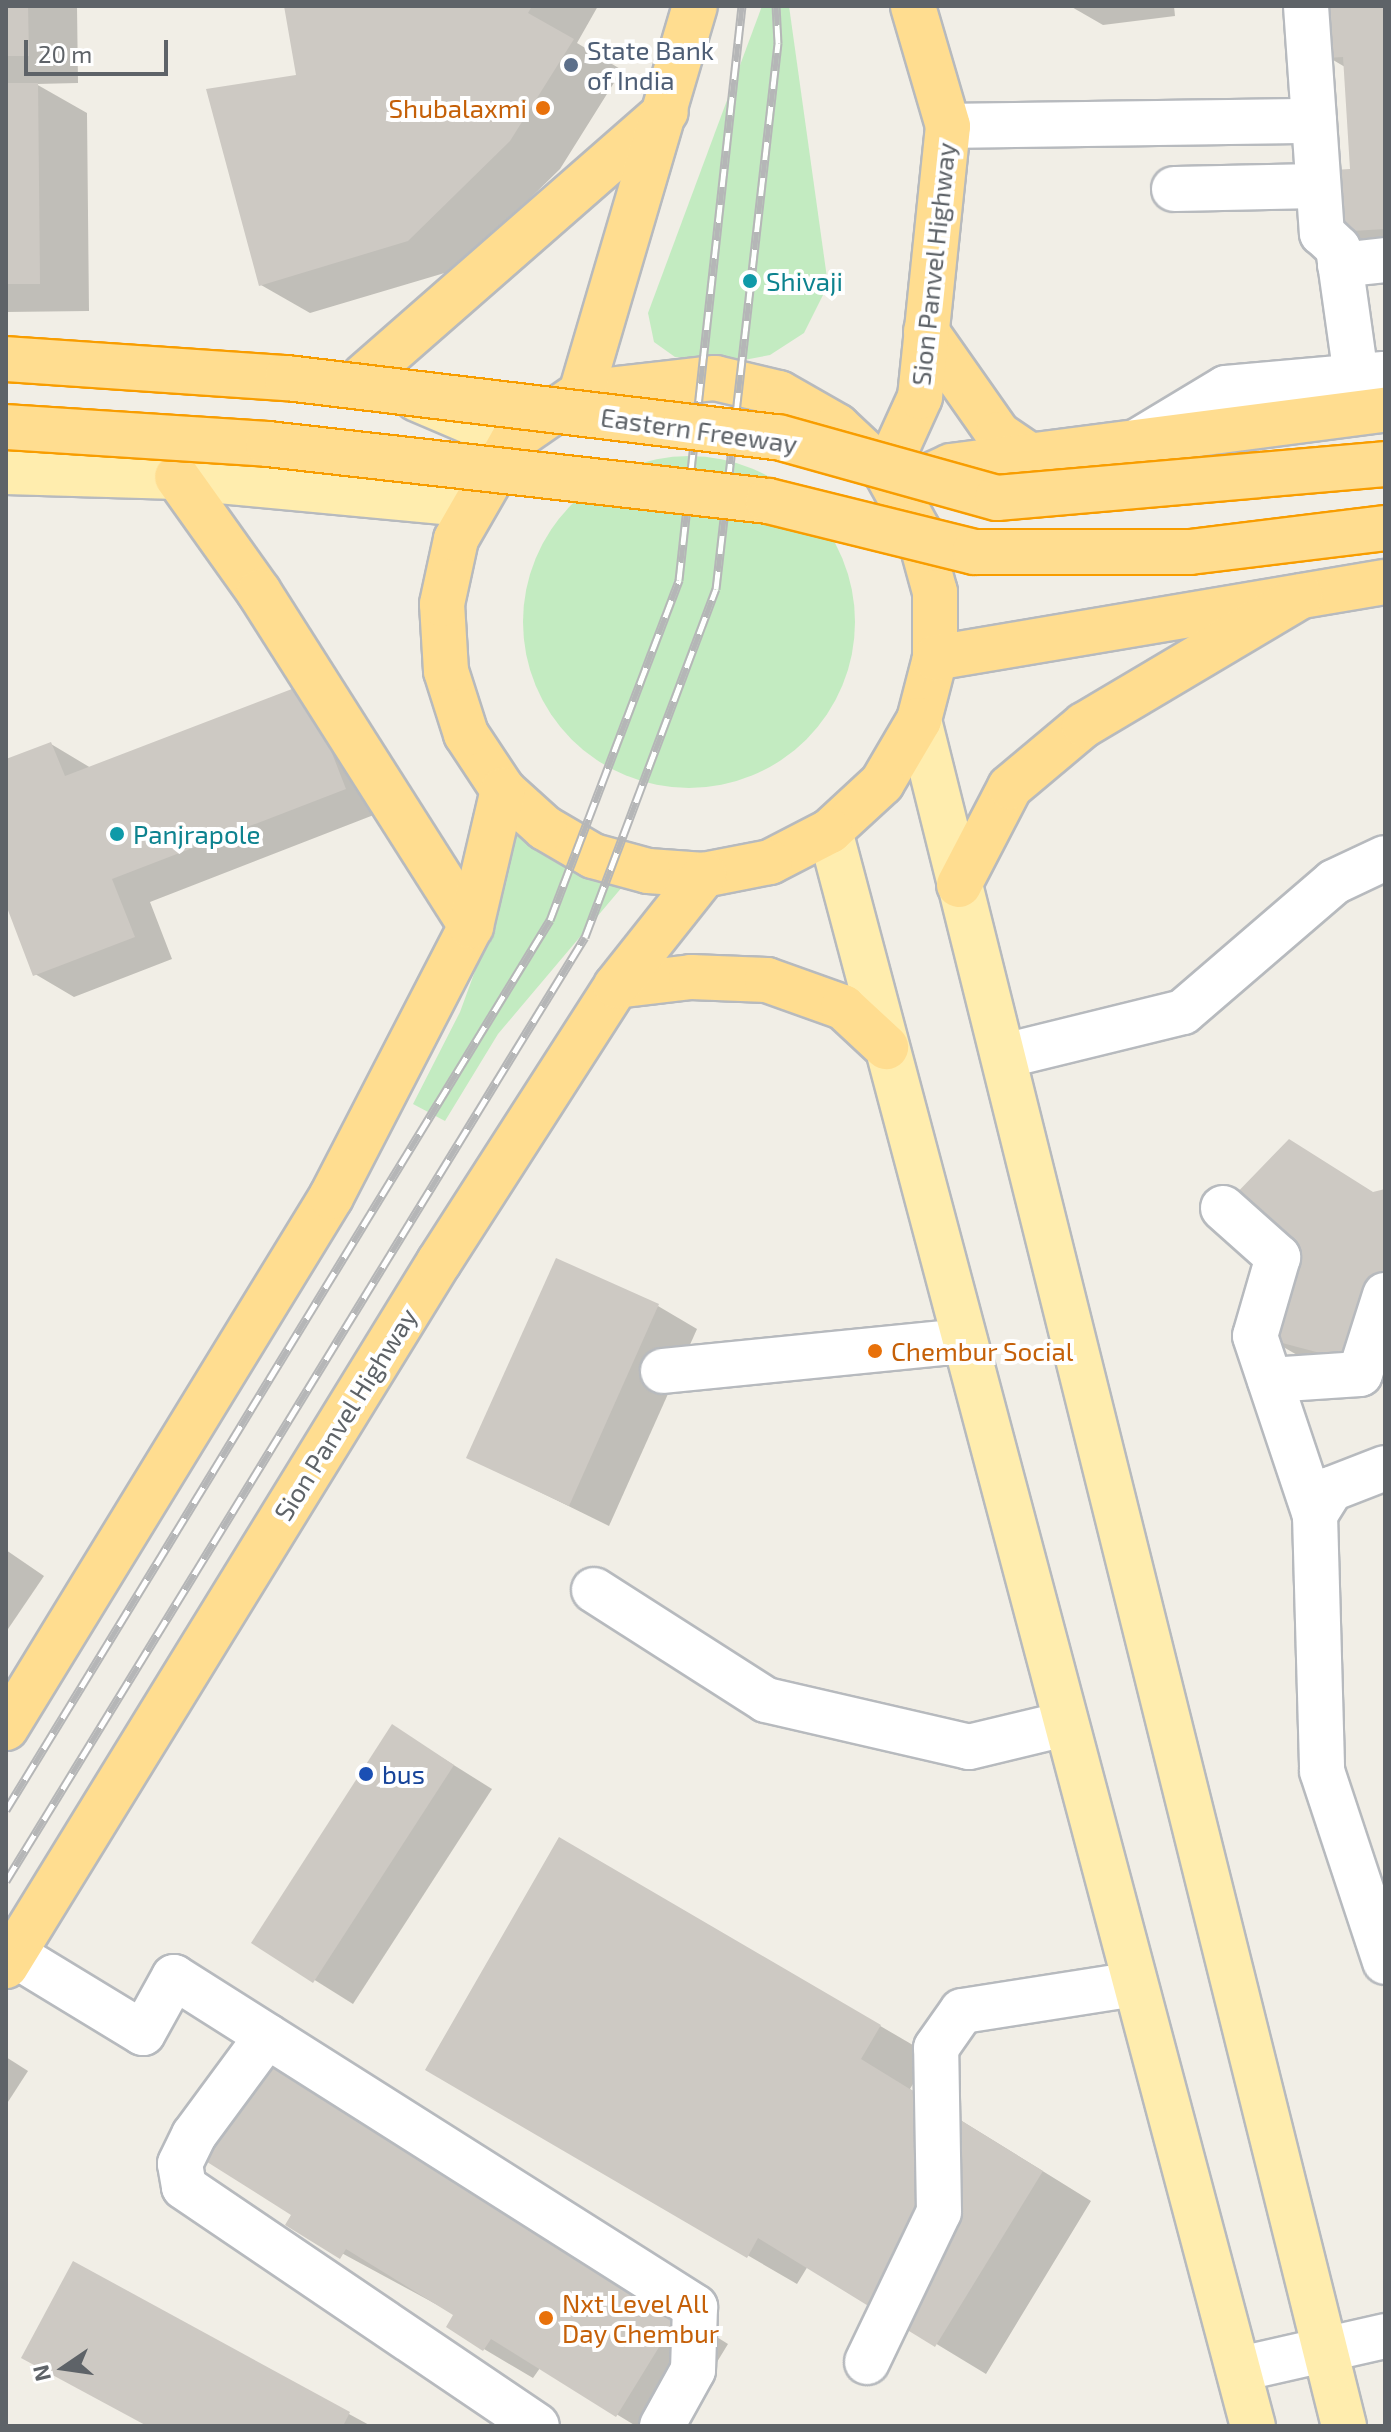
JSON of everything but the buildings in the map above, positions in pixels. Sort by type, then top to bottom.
[{"type":"highway","points":[[581,393],[695,6]]},
{"type":"highway","name":"Sion Panvel Highway","points":[[892,481],[920,397],[948,126],[913,6]]},
{"type":"highway","points":[[364,376],[666,112]]},
{"type":"highway","points":[[926,331],[998,434],[1031,456]]},
{"type":"highway","name":"Eastern Freeway","points":[[6,359],[287,378],[778,437],[997,498],[1385,464]]},
{"type":"highway","points":[[715,378],[779,393],[837,426],[892,481],[918,530],[935,592],[935,658],[919,720],[882,783],[830,831],[770,862],[704,875],[648,871],[593,856],[545,828],[503,790],[466,734],[446,671],[442,604],[456,539],[513,440],[581,393],[715,378]]},
{"type":"highway","points":[[892,481],[951,466],[1385,410]]},
{"type":"highway","points":[[6,427],[268,444],[768,501],[974,552],[1190,552],[1385,528]]},
{"type":"highway","points":[[177,477],[259,592],[471,926]]},
{"type":"highway","points":[[935,658],[1385,582]]},
{"type":"highway","points":[[959,885],[1010,787],[1084,725],[1301,596]]},
{"type":"highway","points":[[6,1728],[331,1197],[471,926],[503,790]]},
{"type":"highway","name":"Sion Panvel Highway","points":[[10,1960],[616,986],[704,875]]},
{"type":"highway","points":[[616,986],[691,977],[767,980],[843,1007],[886,1047]]},
{"type":"main road","points":[[6,346],[252,354],[364,376],[513,440]]},
{"type":"main road","points":[[6,472],[177,477],[473,505]]},
{"type":"main road","points":[[919,720],[1344,2426]]},
{"type":"main road","points":[[830,831],[1253,2426]]},
{"type":"street","points":[[1136,442],[1226,388],[1370,375],[1338,248],[1322,233],[1306,6]]},
{"type":"street","points":[[948,126],[1314,121]]},
{"type":"street","points":[[1174,189],[1318,186]]},
{"type":"street","points":[[1340,265],[1385,260]]},
{"type":"street","points":[[1004,1056],[1183,1012],[1334,882],[1385,858]]},
{"type":"street","points":[[1223,1208],[1278,1257],[1255,1336],[1315,1515],[1322,1771],[1385,1962]]},
{"type":"street","points":[[1270,1380],[1360,1374],[1385,1295]]},
{"type":"street","points":[[663,1371],[965,1341]]},
{"type":"street","points":[[1315,1515],[1331,1489],[1385,1468]]},
{"type":"street","points":[[594,1590],[766,1700],[969,1747],[1065,1724]]},
{"type":"street","points":[[10,1960],[143,2033],[174,1977],[695,2307],[693,2370],[662,2426]]},
{"type":"street","points":[[867,2362],[939,2212],[936,2048],[962,2011],[1134,1984]]},
{"type":"street","points":[[267,2036],[194,2135],[180,2164],[184,2187],[537,2426]]},
{"type":"street","points":[[1240,2369],[1385,2336]]},
{"type":"green space","points":[[762,6],[789,6],[828,285],[804,333],[770,355],[733,362],[675,357],[654,342],[648,313]]},
{"type":"green space","points":[[689,456],[721,459],[753,469],[781,484],[806,505],[827,530],[842,558],[852,590],[855,622],[852,654],[842,686],[827,714],[806,739],[781,760],[753,775],[721,785],[689,788],[657,785],[625,775],[597,760],[572,739],[551,714],[536,686],[526,654],[523,622],[526,590],[536,558],[551,530],[572,505],[597,484],[625,469],[657,459]]},
{"type":"green space","points":[[509,817],[537,849],[623,886],[498,1034],[445,1121],[413,1104],[460,1012],[493,922]]},
{"type":"railway","points":[[6,1810],[550,920],[679,580],[742,6]]},
{"type":"railway","points":[[6,1881],[585,937],[716,589],[778,43],[776,6]]},
{"type":"place","name":"State Bank of India","points":[[571,65]]},
{"type":"place","name":"Shubalaxmi","points":[[543,108]]},
{"type":"place","name":"Shivaji","points":[[750,281]]},
{"type":"place","name":"Panjrapole","points":[[117,834]]},
{"type":"place","name":"Chembur Social","points":[[875,1351]]},
{"type":"place","name":"bus","points":[[366,1774]]},
{"type":"place","name":"Nxt Level All Day Chembur","points":[[546,2318]]}]
